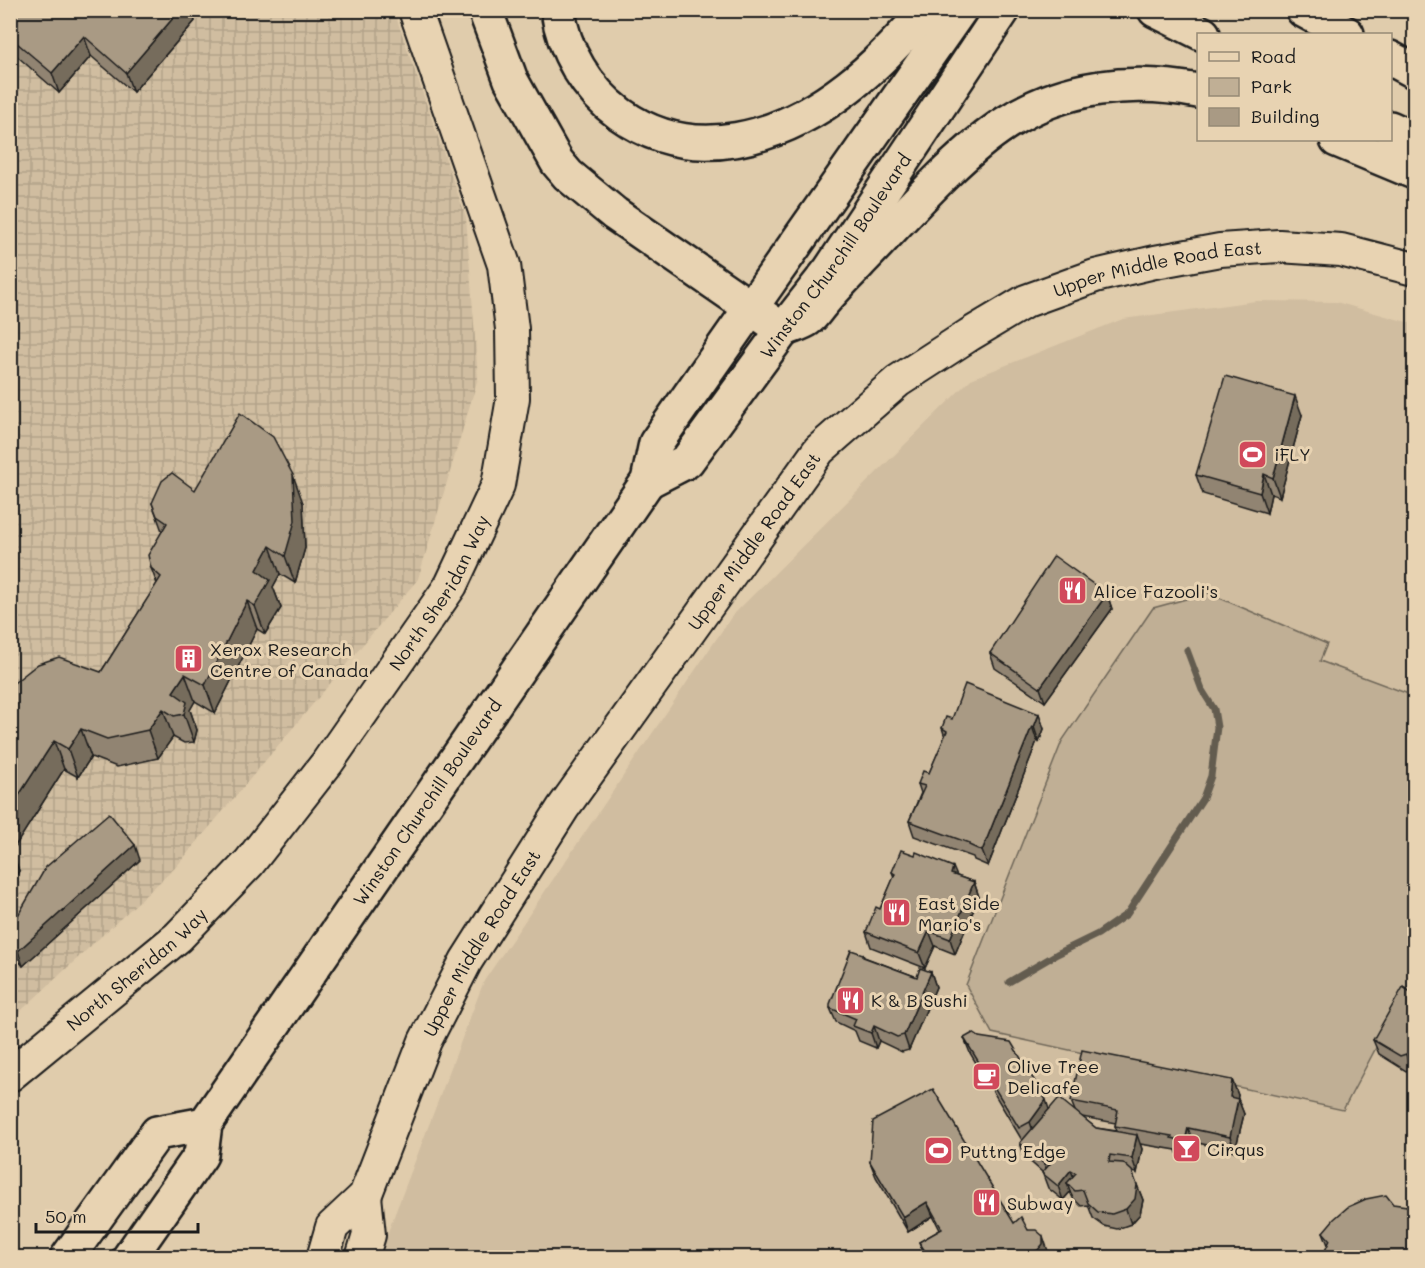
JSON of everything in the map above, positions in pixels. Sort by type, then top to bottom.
[{"type":"main road","points":[[485,10],[511,80],[557,162],[568,175],[615,214],[783,330],[809,319],[858,264],[942,178],[1006,123],[1055,99],[1098,87],[1158,84],[1197,91]]},
{"type":"main road","points":[[558,10],[564,41],[595,91],[609,106],[628,119],[664,136],[704,142],[729,141],[778,129],[824,104],[850,86],[927,10]]},
{"type":"main road","name":"Winston Churchill Boulevard","points":[[129,1257],[201,1155],[205,1124],[648,481],[656,443],[960,10]]},
{"type":"main road","name":"Winston Churchill Boulevard","points":[[648,481],[687,461],[830,270],[1003,10]]},
{"type":"main road","points":[[1155,10],[1201,33]]},
{"type":"main road","points":[[1303,10],[1345,33]]},
{"type":"main road","points":[[1392,59],[1414,71]]},
{"type":"main road","points":[[1392,129],[1414,140]]},
{"type":"main road","points":[[1339,141],[1414,172]]},
{"type":"main road","points":[[68,1257],[157,1133],[205,1124]]},
{"type":"street","name":"North Sheridan Way","points":[[10,1075],[178,937],[249,863],[327,763],[451,585],[498,485],[513,398],[512,329],[504,265],[415,10]]},
{"type":"street","name":"Upper Middle Road East","points":[[323,1257],[332,1227],[365,1196],[425,1041],[466,961],[563,808],[819,450],[898,381],[969,335],[1026,301],[1095,276],[1220,250],[1279,246],[1341,250],[1414,269]]},
{"type":"street","name":"Upper Middle Road East","points":[[362,1257],[369,1235],[365,1196]]},
{"type":"shaded area","points":[[11,11],[394,11],[466,217],[478,378],[418,579],[176,867],[11,1020]]},
{"type":"shaded area","points":[[1256,301],[1336,302],[1414,324],[1414,1257],[378,1258],[484,981],[732,616],[971,379],[1123,319]]},
{"type":"green space","points":[[1208,593],[1327,644],[1320,661],[1414,696],[1414,976],[1343,1110],[992,1033],[966,985],[1062,741],[1153,608]]},
{"type":"building","points":[[10,10],[180,10],[126,73],[84,36],[52,73],[10,37]]},
{"type":"building","name":"iFLY","points":[[1225,376],[1295,396],[1273,478],[1264,474],[1260,493],[1196,475]]},
{"type":"building","name":"Xerox Research Centre of Canada","points":[[240,413],[273,437],[293,475],[295,521],[285,556],[270,546],[257,570],[270,580],[255,606],[247,601],[205,685],[185,674],[173,692],[187,702],[184,714],[174,716],[163,709],[148,730],[107,739],[81,729],[68,749],[54,741],[10,809],[10,686],[38,664],[59,657],[101,672],[161,577],[151,568],[148,555],[167,523],[157,516],[152,503],[162,481],[172,473],[195,490]]},
{"type":"building","points":[[1054,556],[1107,594],[1040,688],[990,653]]},
{"type":"building","points":[[965,684],[1039,714],[1034,727],[1032,726],[982,851],[969,843],[909,821],[925,786],[918,784],[923,771],[929,773],[947,731],[942,728],[946,717],[952,719]]},
{"type":"building","points":[[109,813],[135,845],[18,951],[10,943],[10,929],[46,867]]},
{"type":"building","points":[[901,850],[915,855],[916,852],[953,867],[951,874],[974,882],[950,939],[929,931],[919,953],[866,932],[876,907],[880,909],[895,874],[892,872]]},
{"type":"building","points":[[851,950],[863,954],[863,957],[917,977],[920,968],[931,972],[904,1035],[897,1037],[874,1026],[871,1033],[853,1026],[856,1019],[830,1008]]},
{"type":"building","points":[[1403,987],[1414,994],[1414,1059],[1408,1061],[1406,1054],[1400,1056],[1373,1040]]},
{"type":"building","points":[[973,1033],[979,1037],[1011,1042],[1046,1100],[1030,1122],[1019,1128],[964,1038]]},
{"type":"building","points":[[1082,1050],[1232,1080],[1230,1097],[1238,1099],[1230,1137],[1188,1128],[1185,1141],[1171,1138],[1172,1136],[1115,1126],[1118,1110],[1071,1101]]},
{"type":"building","points":[[933,1089],[1014,1223],[1021,1217],[1028,1230],[1036,1230],[1043,1236],[1043,1244],[1038,1250],[1013,1257],[929,1257],[919,1242],[942,1229],[927,1202],[903,1217],[870,1162],[873,1121]]},
{"type":"building","points":[[1059,1098],[1096,1128],[1137,1135],[1132,1158],[1110,1155],[1109,1162],[1123,1163],[1132,1171],[1137,1185],[1135,1199],[1126,1209],[1112,1214],[1098,1212],[1088,1203],[1083,1190],[1075,1191],[1067,1183],[1076,1173],[1071,1170],[1058,1186],[1042,1173],[1056,1157],[1053,1154],[1044,1164],[1020,1143]]},
{"type":"building","points":[[1386,1195],[1393,1204],[1414,1207],[1414,1257],[1322,1257],[1330,1240],[1323,1232],[1334,1219],[1348,1207],[1366,1199]]},
{"type":"waterway","points":[[1009,982],[1057,954],[1098,934],[1127,914],[1203,798],[1211,776],[1217,727],[1214,709],[1202,690],[1187,650]]},
{"type":"place","name":"iFLY","points":[[1253,454]]},
{"type":"place","name":"Alice Fazooli's","points":[[1072,591]]},
{"type":"place","name":"Xerox Research Centre of Canada","points":[[189,659]]},
{"type":"place","name":"East Side Mario's","points":[[897,913]]},
{"type":"place","name":"K & B Sushi","points":[[850,1000]]},
{"type":"place","name":"Olive Tree Delicafe","points":[[986,1076]]},
{"type":"place","name":"Cirqus","points":[[1186,1149]]},
{"type":"place","name":"Puttng Edge","points":[[939,1151]]},
{"type":"place","name":"Subway","points":[[986,1203]]}]
